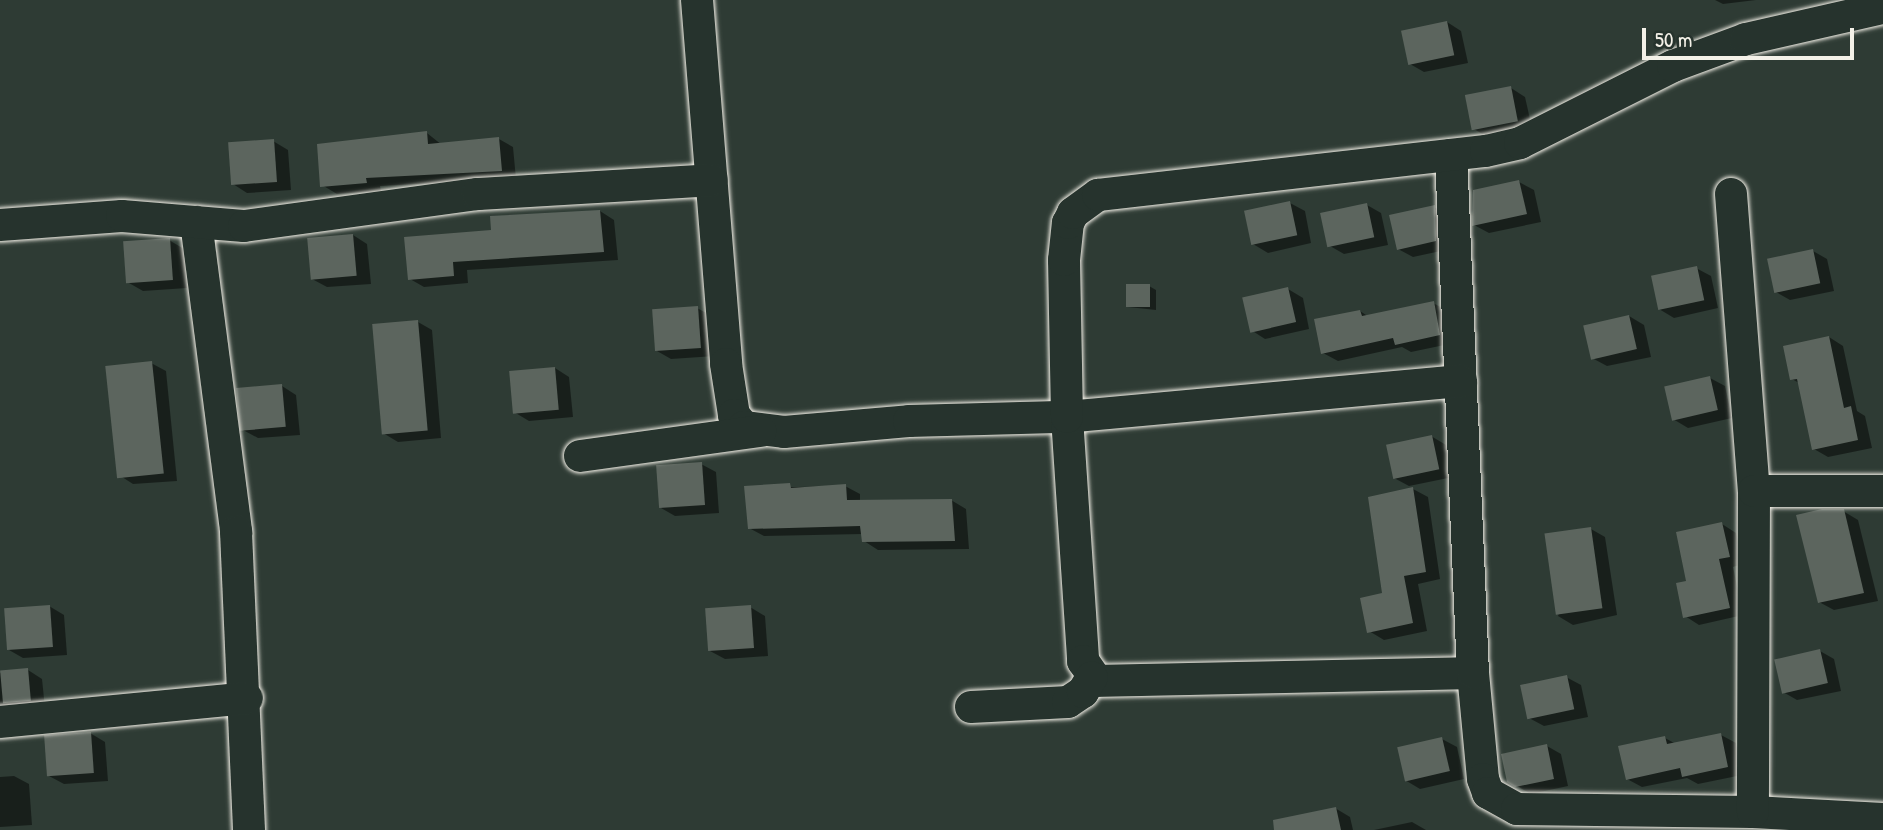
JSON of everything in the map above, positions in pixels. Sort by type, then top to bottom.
[{"type":"street","points":[[697,0],[729,397],[734,415],[744,427],[760,431]]},
{"type":"street","points":[[1473,673],[1122,683],[1092,677],[1083,662],[1067,417],[1064,260],[1068,223],[1084,203],[1098,195],[1486,151],[1546,134],[1673,66],[1746,39],[1883,8]]},
{"type":"street","points":[[1451,155],[1473,673],[1488,793],[1517,809],[1638,820],[1753,812],[1883,819]]},
{"type":"street","points":[[0,225],[122,216],[271,224],[478,194],[712,180]]},
{"type":"street","points":[[1731,194],[1754,491],[1753,812]]},
{"type":"street","points":[[196,222],[236,532],[247,698],[249,830]]},
{"type":"street","points":[[580,456],[760,431],[909,421],[1067,417],[1461,381]]},
{"type":"street","points":[[1754,491],[1883,491]]},
{"type":"street","points":[[971,707],[1068,702],[1083,692],[1092,677]]},
{"type":"street","points":[[0,722],[247,698]]},
{"type":"building","points":[[1447,21],[1454,55],[1408,65],[1401,31]]},
{"type":"building","points":[[1511,86],[1518,121],[1472,130],[1465,95]]},
{"type":"building","points":[[427,131],[428,144],[499,137],[502,171],[366,178],[367,183],[320,187],[317,144]]},
{"type":"building","points":[[274,139],[277,182],[231,185],[228,142]]},
{"type":"building","points":[[1519,180],[1527,214],[1472,226],[1473,190]]},
{"type":"building","points":[[1290,201],[1297,235],[1251,245],[1244,211]]},
{"type":"building","points":[[1367,203],[1374,237],[1327,247],[1320,213]]},
{"type":"building","points":[[1435,205],[1436,241],[1397,250],[1389,215]]},
{"type":"building","points":[[600,210],[604,252],[453,262],[454,276],[408,280],[404,237],[491,230],[490,216]]},
{"type":"building","points":[[353,234],[357,276],[311,280],[307,238]]},
{"type":"building","points":[[170,238],[173,280],[126,283],[123,241]]},
{"type":"building","points":[[1813,249],[1820,283],[1774,293],[1767,259]]},
{"type":"building","points":[[1697,266],[1704,300],[1658,310],[1651,276]]},
{"type":"building","points":[[1126,284],[1150,284],[1150,307],[1126,307]]},
{"type":"building","points":[[1288,287],[1296,322],[1250,333],[1242,298]]},
{"type":"building","points":[[1434,301],[1440,335],[1395,345],[1393,338],[1321,354],[1314,319],[1360,310],[1362,316]]},
{"type":"building","points":[[698,306],[701,348],[655,351],[652,309]]},
{"type":"building","points":[[1629,315],[1637,349],[1591,360],[1583,326]]},
{"type":"building","points":[[418,320],[428,431],[382,435],[372,324]]},
{"type":"building","points":[[1829,336],[1844,408],[1851,406],[1858,440],[1812,450],[1797,379],[1790,380],[1783,346]]},
{"type":"building","points":[[152,361],[164,473],[117,478],[105,366]]},
{"type":"building","points":[[555,367],[559,410],[513,414],[509,371]]},
{"type":"building","points":[[1710,376],[1718,410],[1672,421],[1664,387]]},
{"type":"building","points":[[282,384],[286,427],[240,431],[236,388]]},
{"type":"building","points":[[1432,435],[1439,469],[1393,479],[1386,445]]},
{"type":"building","points":[[702,462],[705,505],[659,508],[656,465]]},
{"type":"building","points":[[790,483],[791,488],[846,484],[847,500],[952,499],[955,541],[862,542],[860,526],[748,529],[744,486]]},
{"type":"building","points":[[1413,487],[1426,572],[1404,576],[1413,623],[1367,633],[1360,598],[1382,593],[1368,497]]},
{"type":"building","points":[[1822,509],[1844,509],[1864,593],[1818,603],[1796,515]]},
{"type":"building","points":[[1722,522],[1730,557],[1719,559],[1730,608],[1683,618],[1676,583],[1686,581],[1676,532]]},
{"type":"building","points":[[1591,527],[1602,608],[1556,615],[1544,534]]},
{"type":"building","points":[[50,605],[53,647],[7,650],[4,608]]},
{"type":"building","points":[[751,605],[754,648],[708,651],[705,608]]},
{"type":"building","points":[[1820,649],[1828,683],[1782,694],[1774,660]]},
{"type":"building","points":[[28,668],[31,701],[3,703],[0,670]]},
{"type":"building","points":[[1567,675],[1574,709],[1527,719],[1520,685]]},
{"type":"building","points":[[91,732],[94,773],[47,776],[44,735]]},
{"type":"building","points":[[1721,733],[1728,767],[1682,777],[1680,768],[1626,780],[1618,746],[1665,736],[1667,744]]},
{"type":"building","points":[[1442,737],[1450,771],[1405,781],[1397,747]]},
{"type":"building","points":[[1547,744],[1554,779],[1515,787],[1507,782],[1501,754]]},
{"type":"building","points":[[1336,807],[1341,830],[1274,830],[1273,820]]}]
